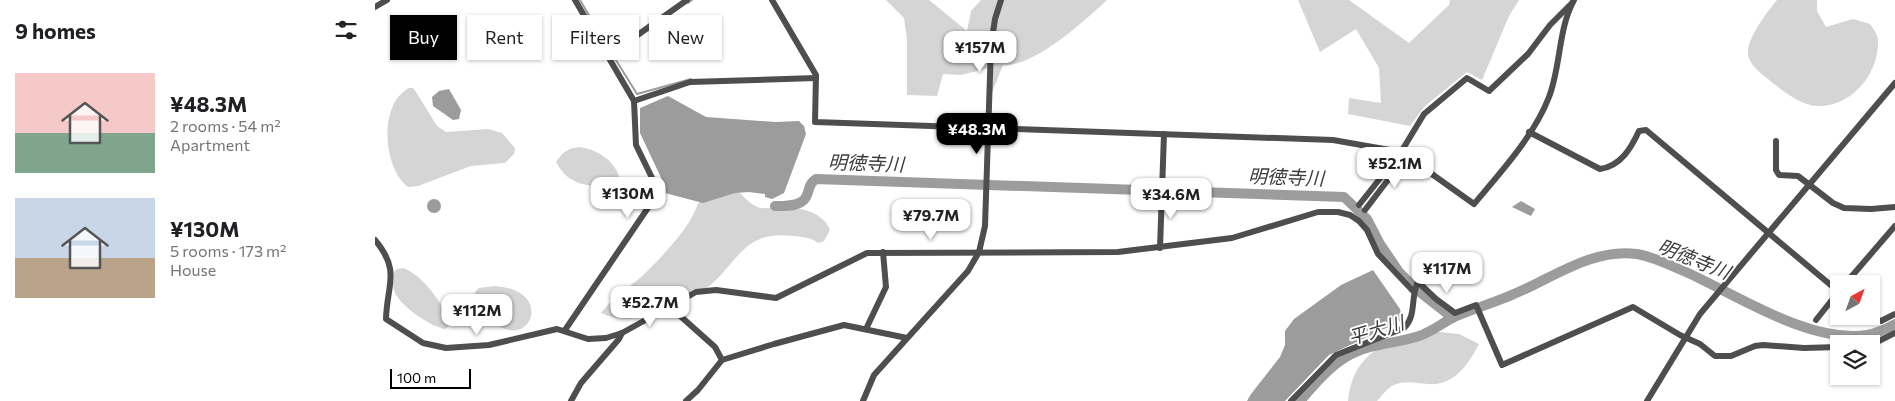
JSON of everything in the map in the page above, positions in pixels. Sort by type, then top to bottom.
[{"type":"street","points":[[375,7],[387,0]]},
{"type":"street","points":[[575,0],[584,15]]},
{"type":"street","points":[[639,34],[687,0]]},
{"type":"street","points":[[772,0],[816,78],[815,122],[1333,140],[1404,153],[1474,204],[1529,132],[1549,96],[1573,2]]},
{"type":"street","points":[[863,401],[874,375],[967,271],[979,252],[985,226],[992,35],[1001,0]]},
{"type":"street","points":[[1365,210],[1404,153],[1429,109],[1467,78],[1489,91],[1528,54],[1549,25],[1573,2]]},
{"type":"street","points":[[565,330],[656,196],[655,184],[636,145],[634,101],[610,60]]},
{"type":"street","points":[[634,101],[690,82],[816,78]]},
{"type":"street","points":[[1647,401],[1684,337],[1724,285],[1895,83]]},
{"type":"street","points":[[1529,132],[1600,169],[1615,164],[1629,150],[1639,131],[1646,130],[1830,284]]},
{"type":"street","points":[[1160,248],[1163,134]]},
{"type":"street","points":[[1776,141],[1777,174],[1783,177],[1799,176],[1809,186],[1833,203],[1844,208],[1871,210],[1895,207]]},
{"type":"street","points":[[1359,205],[1404,153]]},
{"type":"street","points":[[375,240],[385,254],[391,268],[386,319],[423,343],[446,348],[476,347],[546,330],[565,330],[588,339],[607,338],[622,334],[696,292],[708,290],[770,299],[783,296],[857,257],[883,252],[1109,252],[1160,248],[1232,238],[1318,212],[1338,212],[1350,215],[1359,221],[1367,230],[1378,254],[1413,291]]},
{"type":"street","points":[[1853,275],[1895,226]]},
{"type":"street","points":[[866,329],[886,288],[883,252]]},
{"type":"street","points":[[1291,401],[1336,355],[1404,328],[1412,316],[1413,291],[1418,282],[1449,310],[1455,313],[1476,304],[1502,365],[1633,306],[1684,337],[1700,344],[1715,356],[1731,356],[1755,346],[1830,347]]},
{"type":"street","points":[[1816,320],[1830,303]]},
{"type":"street","points":[[669,306],[715,347],[722,360]]},
{"type":"street","points":[[1880,321],[1895,314]]},
{"type":"street","points":[[685,401],[698,390],[722,360],[844,325],[907,338]]},
{"type":"street","points":[[1880,340],[1895,333]]},
{"type":"street","points":[[571,401],[581,383],[622,334]]},
{"type":"shaded area","points":[[886,0],[929,0],[967,31],[971,11],[981,0],[1107,0],[1044,51],[1016,64],[1003,65],[991,95],[989,68],[961,75],[943,74],[937,96],[907,95],[907,40],[904,18]]},
{"type":"shaded area","points":[[1298,0],[1349,0],[1409,43],[1449,5],[1450,0],[1519,0],[1509,16],[1482,80],[1467,72],[1425,106],[1410,126],[1348,114],[1349,98],[1381,103],[1379,68],[1356,29],[1320,52]]},
{"type":"shaded area","points":[[1777,0],[1817,0],[1817,11],[1826,27],[1853,19],[1870,24],[1878,39],[1874,65],[1861,86],[1852,94],[1842,101],[1830,105],[1818,106],[1804,103],[1785,92],[1761,74],[1752,64],[1748,53],[1751,40]]},
{"type":"shaded area","points":[[409,88],[413,88],[437,126],[446,132],[488,129],[502,133],[515,148],[514,154],[505,163],[471,166],[418,186],[408,187],[393,166],[387,136],[388,121],[392,108],[399,96]]},
{"type":"shaded area","points":[[580,147],[587,148],[605,157],[614,167],[620,179],[608,189],[578,183],[566,176],[556,162],[566,151]]},
{"type":"shaded area","points":[[731,181],[747,200],[760,208],[794,208],[816,214],[822,218],[830,230],[824,241],[818,243],[809,238],[776,235],[762,238],[742,251],[715,281],[695,295],[660,311],[641,317],[611,317],[601,313],[615,298],[647,272],[668,249],[689,222],[704,195],[710,190]]},
{"type":"shaded area","points":[[404,268],[426,284],[438,300],[450,325],[445,329],[432,324],[416,314],[397,296],[393,288],[392,274],[397,269]]},
{"type":"shaded area","points":[[494,286],[514,290],[526,298],[531,308],[530,318],[524,327],[515,330],[503,328],[490,318],[480,306],[475,292],[479,288]]},
{"type":"shaded area","points":[[1430,331],[1459,334],[1479,344],[1459,373],[1445,382],[1437,384],[1398,383],[1391,386],[1377,401],[1348,401],[1351,384],[1365,359],[1386,344],[1400,338]]},
{"type":"water","points":[[449,89],[461,110],[459,119],[453,120],[433,106],[432,97],[439,91]]},
{"type":"water","points":[[668,96],[706,117],[775,122],[799,121],[804,126],[806,134],[784,193],[772,199],[765,197],[765,194],[735,193],[703,203],[665,193],[664,184],[640,133],[640,108]]},
{"type":"water","points":[[431,199],[437,199],[441,206],[437,213],[431,213],[427,209],[427,203]]},
{"type":"water","points":[[1521,201],[1535,209],[1531,216],[1512,207]]},
{"type":"water","name":"平大川","points":[[1373,270],[1400,309],[1402,318],[1399,322],[1329,355],[1285,401],[1247,401],[1280,357],[1285,345],[1285,331],[1294,319],[1341,285]]},
{"type":"waterway","points":[[580,0],[589,15]]},
{"type":"waterway","points":[[688,3],[692,0]]},
{"type":"waterway","points":[[616,60],[637,94],[691,79]]},
{"type":"waterway","name":"明徳寺川","points":[[775,206],[800,203],[804,200],[810,185],[816,179],[1344,197],[1367,219],[1380,244],[1399,272],[1416,289],[1453,318]]},
{"type":"waterway","name":"明徳寺川","points":[[1300,401],[1339,361],[1355,352],[1373,346],[1410,339],[1432,330],[1452,318],[1514,294],[1578,264],[1607,255],[1622,253],[1643,255],[1656,259],[1774,316],[1822,332],[1845,336],[1867,335],[1895,324]]}]
